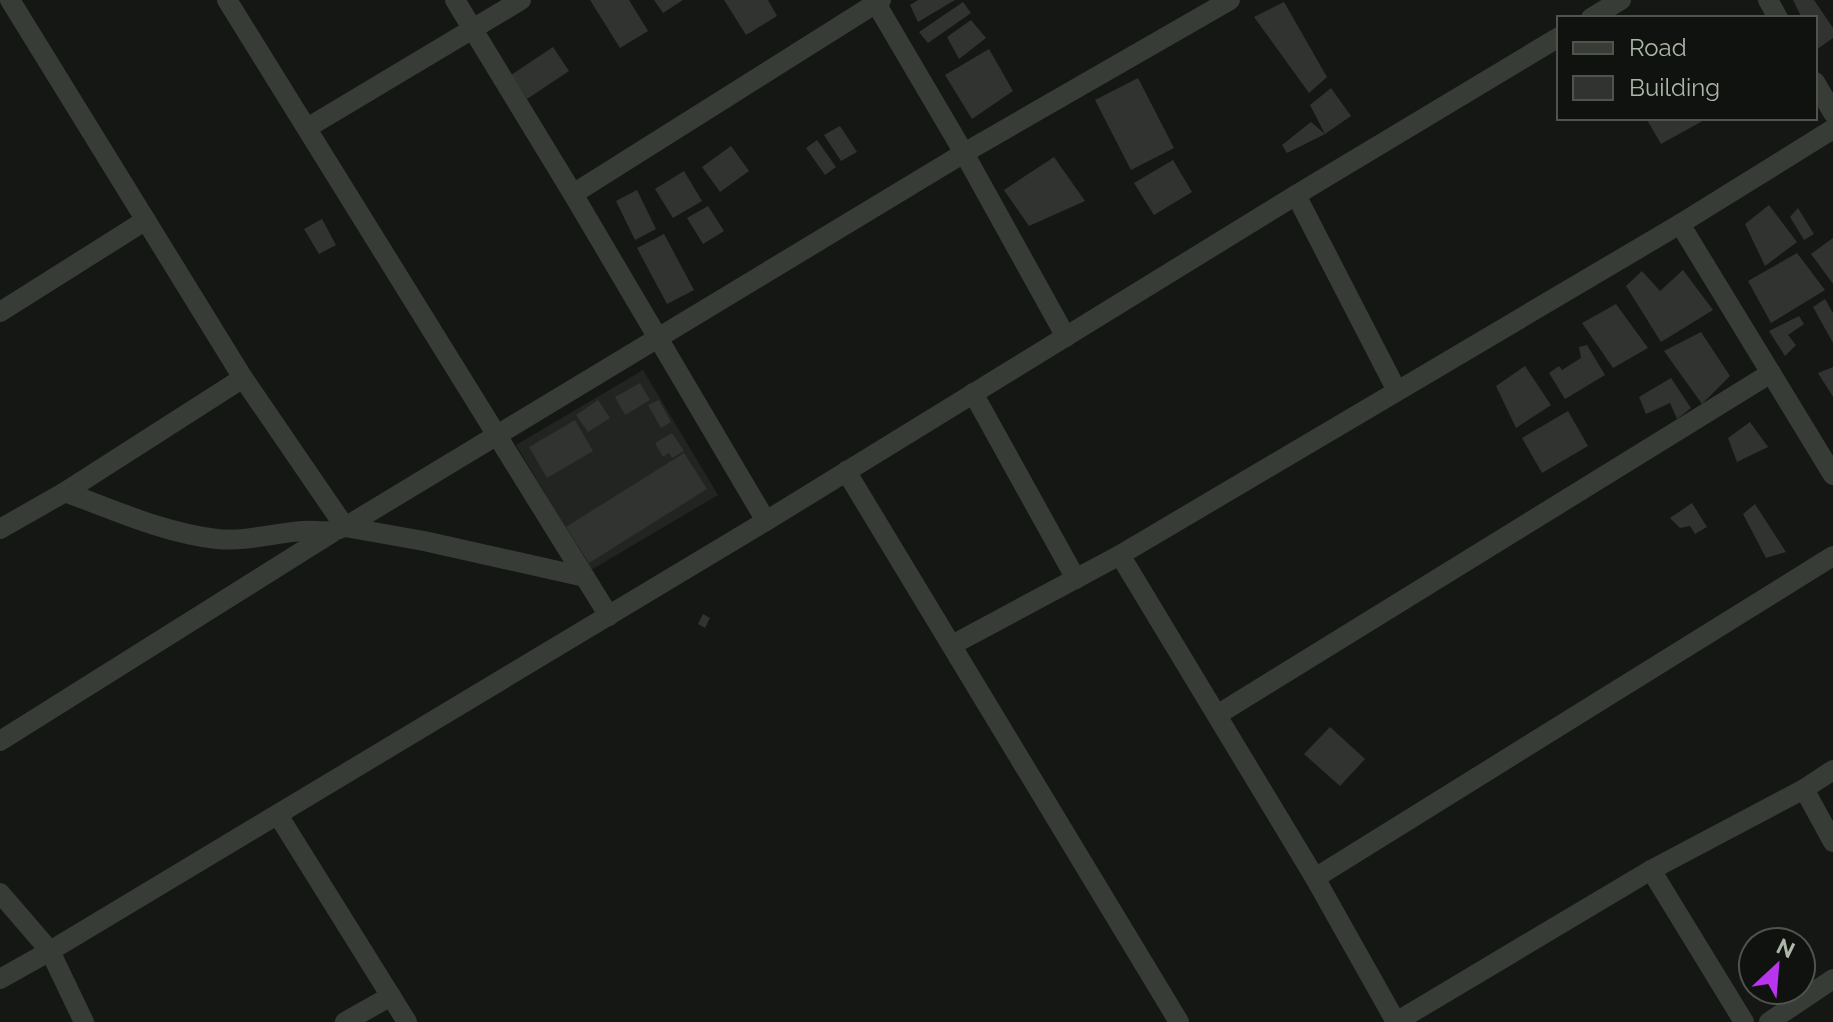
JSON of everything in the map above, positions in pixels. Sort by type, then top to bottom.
[{"type":"street","points":[[10,0],[339,530]]},
{"type":"street","points":[[227,0],[609,616]]},
{"type":"street","points":[[455,0],[766,521]]},
{"type":"street","points":[[307,128],[521,0]]},
{"type":"street","points":[[0,741],[657,336],[964,153],[1230,0]]},
{"type":"street","points":[[1594,16],[1621,0]]},
{"type":"street","points":[[573,194],[877,1],[1066,337]]},
{"type":"street","points":[[0,979],[609,616],[1557,38]]},
{"type":"street","points":[[1817,85],[1833,113]]},
{"type":"street","points":[[952,645],[1120,555],[1680,224],[1833,129]]},
{"type":"street","points":[[1296,195],[1397,391]]},
{"type":"street","points":[[0,312],[146,220]]},
{"type":"street","points":[[1680,224],[1833,475]]},
{"type":"street","points":[[1217,715],[1771,373]]},
{"type":"street","points":[[0,529],[65,492],[243,378]]},
{"type":"street","points":[[973,393],[1076,579]]},
{"type":"street","points":[[846,471],[1179,1022]]},
{"type":"street","points":[[65,492],[166,528],[219,539],[339,530],[424,541],[585,577]]},
{"type":"street","points":[[1120,555],[1315,878],[1396,1022],[1651,870],[1804,789],[1833,770]]},
{"type":"street","points":[[1315,878],[1833,556]]},
{"type":"street","points":[[1804,789],[1833,842]]},
{"type":"street","points":[[278,815],[407,1022]]},
{"type":"street","points":[[1651,870],[1744,1022]]},
{"type":"street","points":[[0,893],[50,951],[84,1022]]},
{"type":"street","points":[[1769,1022],[1833,979]]},
{"type":"street","points":[[345,1022],[391,996]]},
{"type":"shaded area","points":[[643,370],[718,495],[591,570],[516,445]]},
{"type":"building","points":[[590,0],[629,0],[648,31],[620,48]]},
{"type":"building","points":[[654,0],[683,0],[663,13]]},
{"type":"building","points":[[724,0],[768,0],[777,16],[746,35]]},
{"type":"building","points":[[918,0],[955,0],[918,22],[910,5]]},
{"type":"building","points":[[1793,0],[1814,0],[1833,28],[1833,38],[1817,49],[1817,16],[1801,16]]},
{"type":"building","points":[[963,2],[971,13],[928,43],[919,32]]},
{"type":"building","points":[[1284,2],[1327,77],[1309,93],[1254,17]]},
{"type":"building","points":[[971,20],[986,38],[959,59],[947,37]]},
{"type":"building","points":[[553,47],[569,71],[527,99],[511,75]]},
{"type":"building","points":[[989,49],[1013,91],[972,119],[945,75]]},
{"type":"building","points":[[1138,78],[1174,148],[1131,170],[1095,100]]},
{"type":"building","points":[[1331,88],[1351,116],[1325,134],[1310,105]]},
{"type":"building","points":[[1647,120],[1704,120],[1661,144]]},
{"type":"building","points":[[1311,122],[1325,134],[1287,153],[1282,145]]},
{"type":"building","points":[[840,126],[857,152],[841,161],[824,135]]},
{"type":"building","points":[[817,140],[836,167],[825,175],[806,148]]},
{"type":"building","points":[[731,146],[749,171],[720,192],[702,167]]},
{"type":"building","points":[[1054,157],[1085,201],[1029,226],[1004,190]]},
{"type":"building","points":[[1173,160],[1192,192],[1154,215],[1134,183]]},
{"type":"building","points":[[684,171],[702,201],[673,218],[655,189]]},
{"type":"building","points":[[637,190],[656,229],[635,240],[616,201]]},
{"type":"building","points":[[1769,205],[1797,242],[1765,266],[1745,224]]},
{"type":"building","points":[[708,206],[724,231],[703,244],[687,218]]},
{"type":"building","points":[[1798,208],[1814,234],[1804,240],[1790,217]]},
{"type":"building","points":[[322,219],[336,245],[319,254],[304,229]]},
{"type":"building","points":[[664,234],[694,290],[667,304],[637,248]]},
{"type":"building","points":[[1833,238],[1833,284],[1811,254]]},
{"type":"building","points":[[1797,253],[1825,290],[1771,323],[1748,281]]},
{"type":"building","points":[[1683,270],[1713,310],[1661,342],[1626,286],[1642,271],[1660,291]]},
{"type":"building","points":[[1825,299],[1833,313],[1833,343],[1813,307]]},
{"type":"building","points":[[1616,304],[1648,348],[1613,368],[1582,323]]},
{"type":"building","points":[[1799,316],[1804,324],[1788,335],[1796,345],[1785,356],[1769,331]]},
{"type":"building","points":[[1701,332],[1730,376],[1702,404],[1664,351]]},
{"type":"building","points":[[1587,345],[1605,375],[1565,399],[1549,373],[1559,366],[1562,370],[1581,358],[1579,347]]},
{"type":"building","points":[[1525,366],[1551,405],[1516,428],[1496,386]]},
{"type":"building","points":[[1833,367],[1833,397],[1818,373]]},
{"type":"building","points":[[1671,378],[1691,408],[1677,419],[1670,403],[1646,414],[1639,397]]},
{"type":"building","points":[[640,383],[650,400],[625,415],[615,397]]},
{"type":"building","points":[[598,400],[610,418],[588,432],[576,415]]},
{"type":"building","points":[[659,400],[671,422],[661,428],[648,405]]},
{"type":"building","points":[[1568,411],[1588,446],[1542,473],[1522,438]]},
{"type":"building","points":[[575,420],[593,451],[547,478],[529,447]]},
{"type":"building","points":[[1750,422],[1768,447],[1737,462],[1728,438]]},
{"type":"building","points":[[672,433],[684,451],[672,458],[669,453],[663,457],[655,443]]},
{"type":"building","points":[[684,453],[707,489],[589,563],[566,527]]},
{"type":"building","points":[[1692,503],[1707,527],[1695,534],[1690,526],[1680,528],[1670,518]]},
{"type":"building","points":[[1755,504],[1786,552],[1766,558],[1743,514]]},
{"type":"building","points":[[703,614],[710,618],[705,628],[698,624]]},
{"type":"building","points":[[1330,727],[1365,759],[1340,786],[1304,754]]}]
